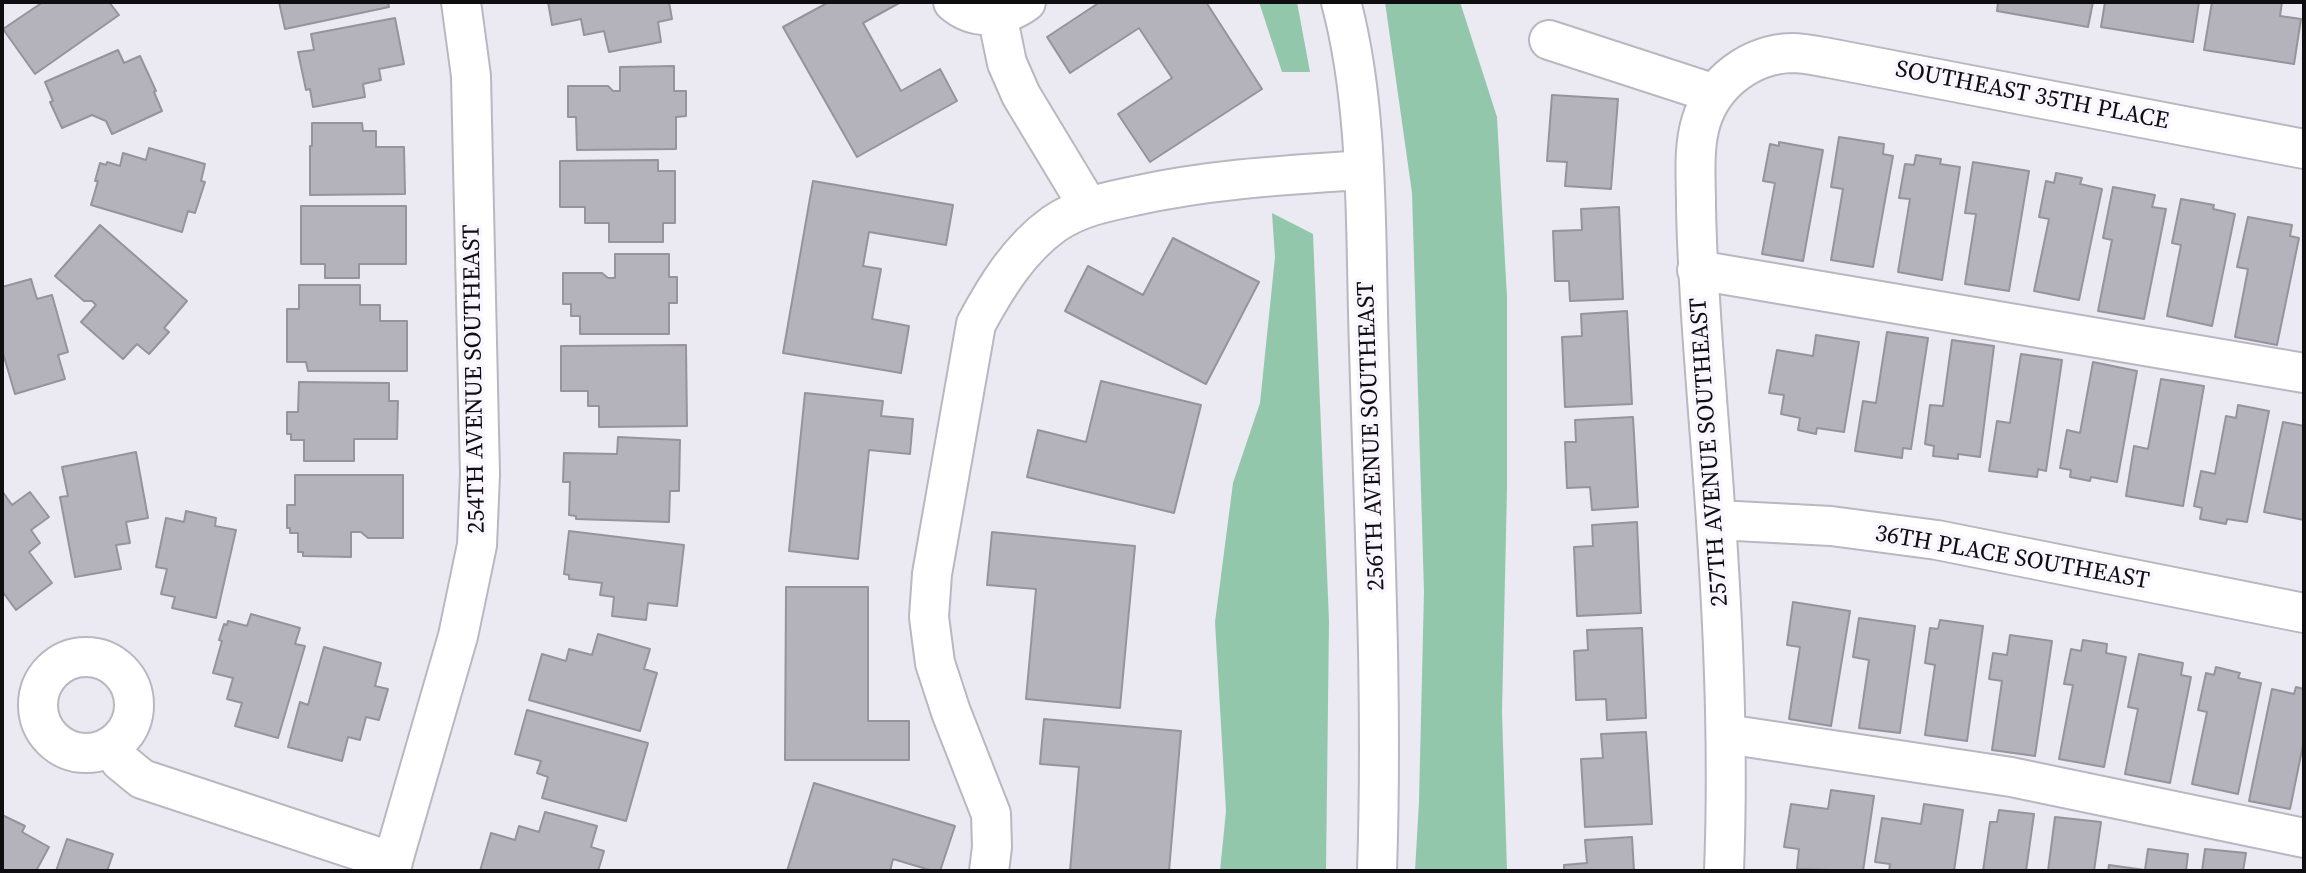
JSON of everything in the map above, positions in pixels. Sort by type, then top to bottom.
[{"type":"street","name":"254TH AVENUE SOUTHEAST","points":[[391,867],[458,636],[477,545],[480,475],[471,76],[461,2]]},
{"type":"street","points":[[953,2],[977,15],[1011,9],[1007,63],[1021,94],[1088,206]]},
{"type":"street","name":"256TH AVENUE SOUTHEAST","points":[[1341,2],[1351,41],[1363,170],[1379,671],[1377,871]]},
{"type":"street","points":[[1549,40],[1715,94]]},
{"type":"street","name":"SOUTHEAST 35TH PLACE","points":[[1759,59],[1793,53],[1829,58],[2304,149]]},
{"type":"street","name":"257TH AVENUE SOUTHEAST","points":[[1724,871],[1726,734],[1717,520],[1697,270],[1695,156],[1701,121],[1715,94],[1734,72],[1759,59]]},
{"type":"street","points":[[989,871],[992,847],[991,814],[935,663],[929,617],[932,574],[976,324],[992,294],[1012,265],[1037,238],[1056,223],[1088,206],[1178,186],[1363,170]]},
{"type":"street","points":[[1697,270],[2304,373]]},
{"type":"street","name":"36TH PLACE SOUTHEAST","points":[[1717,520],[1831,526],[1937,540],[2304,613]]},
{"type":"street","points":[[1726,734],[2011,777],[2304,838]]},
{"type":"street","points":[[111,747],[120,761],[142,779],[391,867]]},
{"type":"green space","points":[[1259,2],[1297,2],[1310,72],[1282,72]]},
{"type":"green space","points":[[1385,2],[1460,2],[1497,117],[1507,297],[1507,489],[1502,712],[1507,871],[1415,871],[1424,591],[1412,193]]},
{"type":"green space","points":[[1272,213],[1313,234],[1329,621],[1326,871],[1220,871],[1226,811],[1215,622],[1233,483],[1260,403],[1275,257]]},
{"type":"building","points":[[43,2],[109,2],[119,15],[35,74],[3,29]]},
{"type":"building","points":[[279,2],[388,2],[389,7],[285,29]]},
{"type":"building","points":[[548,2],[669,2],[672,19],[658,22],[661,42],[609,52],[604,31],[584,35],[581,19],[552,25]]},
{"type":"building","points":[[829,2],[901,2],[863,23],[901,91],[940,69],[957,101],[857,157],[783,27]]},
{"type":"building","points":[[1100,2],[1206,2],[1262,89],[1150,162],[1118,114],[1172,78],[1139,28],[1070,73],[1047,37]]},
{"type":"building","points":[[1998,2],[2093,2],[2088,27],[1997,11]]},
{"type":"building","points":[[2105,2],[2199,2],[2193,42],[2101,27]]},
{"type":"building","points":[[2212,2],[2282,2],[2280,16],[2301,19],[2294,64],[2204,50]]},
{"type":"building","points":[[395,18],[404,64],[379,69],[381,80],[363,84],[365,97],[313,107],[310,89],[306,90],[298,52],[314,50],[311,34]]},
{"type":"building","points":[[118,50],[124,63],[140,56],[162,111],[112,134],[106,121],[92,115],[62,128],[50,102],[53,101],[45,82]]},
{"type":"building","points":[[674,66],[674,91],[686,91],[686,116],[676,117],[676,149],[577,150],[576,117],[568,117],[568,86],[608,86],[613,91],[620,91],[620,67]]},
{"type":"building","points":[[1552,95],[1618,99],[1611,189],[1565,186],[1567,162],[1547,161]]},
{"type":"building","points":[[312,123],[362,123],[363,131],[376,131],[376,147],[404,147],[405,194],[310,195]]},
{"type":"building","points":[[1839,137],[1884,144],[1883,154],[1893,156],[1873,267],[1831,260],[1843,189],[1831,187]]},
{"type":"building","points":[[1779,142],[1823,150],[1803,261],[1762,254],[1775,183],[1763,181],[1770,144],[1779,146]]},
{"type":"building","points":[[149,148],[205,164],[201,181],[205,182],[195,213],[188,211],[182,232],[91,205],[100,163],[120,166],[123,153],[146,160]]},
{"type":"building","points":[[1916,155],[1941,159],[1940,164],[1960,167],[1942,280],[1898,272],[1910,199],[1899,198],[1905,164],[1914,165]]},
{"type":"building","points":[[658,160],[658,171],[675,171],[675,223],[663,223],[663,242],[609,242],[609,223],[585,223],[585,207],[560,207],[560,161]]},
{"type":"building","points":[[1973,162],[2029,171],[2009,291],[1965,284],[1976,214],[1965,213]]},
{"type":"building","points":[[2056,173],[2082,178],[2080,184],[2102,189],[2079,300],[2034,291],[2049,219],[2039,217],[2046,181],[2054,183]]},
{"type":"building","points":[[813,181],[953,205],[946,245],[869,232],[863,266],[881,269],[872,319],[909,326],[901,373],[783,353]]},
{"type":"building","points":[[2113,187],[2155,195],[2152,207],[2166,209],[2144,319],[2098,311],[2112,240],[2103,238]]},
{"type":"building","points":[[2181,199],[2214,205],[2213,209],[2235,214],[2212,326],[2167,316],[2181,245],[2172,243]]},
{"type":"building","points":[[301,206],[406,206],[406,264],[359,264],[359,278],[325,278],[325,264],[301,264]]},
{"type":"building","points":[[1619,207],[1623,299],[1570,301],[1569,281],[1555,281],[1553,231],[1582,230],[1581,209]]},
{"type":"building","points":[[2248,217],[2292,225],[2290,236],[2299,238],[2277,345],[2235,337],[2248,269],[2237,267]]},
{"type":"building","points":[[100,225],[187,301],[164,328],[169,332],[149,354],[137,344],[123,359],[81,322],[96,305],[92,301],[84,301],[55,276]]},
{"type":"building","points":[[1173,238],[1259,282],[1206,384],[1065,311],[1088,266],[1143,295]]},
{"type":"building","points":[[615,254],[669,254],[669,277],[677,277],[677,303],[669,303],[669,334],[580,334],[580,316],[571,316],[571,304],[563,304],[563,273],[602,273],[608,278],[615,278]]},
{"type":"building","points":[[31,279],[37,299],[52,295],[68,352],[58,355],[65,379],[15,394],[2,350],[2,287]]},
{"type":"building","points":[[299,285],[360,285],[360,305],[380,305],[380,321],[407,321],[407,371],[308,371],[306,362],[287,362],[287,309],[299,309]]},
{"type":"building","points":[[1627,311],[1632,404],[1565,407],[1562,337],[1582,336],[1581,314]]},
{"type":"building","points":[[1887,332],[1928,338],[1911,449],[1903,448],[1902,458],[1855,451],[1863,401],[1876,403]]},
{"type":"building","points":[[1816,335],[1859,342],[1844,432],[1817,428],[1816,434],[1798,430],[1800,418],[1781,414],[1784,395],[1769,393],[1777,350],[1813,356]]},
{"type":"building","points":[[1952,340],[1994,346],[1980,457],[1958,454],[1958,459],[1933,456],[1934,446],[1925,444],[1930,405],[1943,406]]},
{"type":"building","points":[[686,345],[687,426],[599,427],[599,406],[588,406],[588,391],[561,391],[561,346]]},
{"type":"building","points":[[2021,354],[2062,360],[2046,471],[2038,469],[2037,477],[1989,471],[1997,421],[2010,423]]},
{"type":"building","points":[[2093,362],[2137,371],[2117,482],[2091,477],[2090,481],[2070,477],[2071,470],[2060,468],[2067,430],[2080,433]]},
{"type":"building","points":[[2161,379],[2204,386],[2183,506],[2126,496],[2134,446],[2148,449]]},
{"type":"building","points":[[1101,381],[1201,405],[1174,513],[1027,477],[1038,430],[1086,442]]},
{"type":"building","points":[[299,382],[389,383],[389,401],[398,401],[397,439],[354,439],[354,461],[304,461],[304,440],[291,440],[291,434],[287,434],[287,412],[298,412]]},
{"type":"building","points":[[805,393],[883,401],[881,416],[913,419],[910,454],[869,450],[858,559],[789,551]]},
{"type":"building","points":[[2238,405],[2269,411],[2247,522],[2227,519],[2226,524],[2200,519],[2202,508],[2194,506],[2201,471],[2215,474],[2226,416],[2236,418]]},
{"type":"building","points":[[1633,417],[1638,507],[1592,510],[1590,487],[1567,488],[1565,442],[1576,442],[1575,420]]},
{"type":"building","points":[[2283,422],[2304,426],[2304,520],[2264,512]]},
{"type":"building","points":[[618,437],[680,440],[679,491],[670,491],[669,522],[576,519],[576,516],[569,515],[570,482],[563,482],[564,453],[617,454]]},
{"type":"building","points":[[136,452],[148,518],[126,522],[130,543],[116,545],[121,569],[75,577],[60,497],[68,496],[62,467]]},
{"type":"building","points":[[295,475],[403,475],[403,538],[368,538],[361,532],[351,532],[351,557],[303,556],[303,552],[298,552],[298,533],[290,533],[290,528],[287,528],[287,505],[295,505]]},
{"type":"building","points":[[2,491],[12,505],[30,492],[49,517],[31,530],[40,543],[29,552],[52,583],[16,610],[2,591]]},
{"type":"building","points":[[186,511],[216,518],[215,526],[236,530],[216,618],[172,608],[175,597],[161,594],[167,569],[156,567],[166,518],[184,522]]},
{"type":"building","points":[[1637,522],[1641,613],[1577,616],[1574,547],[1593,546],[1592,525]]},
{"type":"building","points":[[569,531],[684,545],[677,606],[648,603],[646,620],[612,616],[614,597],[600,595],[602,583],[569,579],[569,575],[564,574]]},
{"type":"building","points":[[992,532],[1135,546],[1120,708],[1026,699],[1036,589],[987,585]]},
{"type":"building","points":[[786,587],[868,587],[868,721],[909,721],[909,760],[785,760]]},
{"type":"building","points":[[1793,602],[1850,611],[1831,726],[1789,719],[1800,647],[1787,645]]},
{"type":"building","points":[[251,614],[300,628],[295,644],[305,646],[278,738],[235,726],[242,703],[227,699],[233,678],[213,673],[224,624],[227,625],[228,621],[247,626]]},
{"type":"building","points":[[1859,618],[1915,626],[1900,733],[1859,728],[1869,660],[1853,657]]},
{"type":"building","points":[[1940,620],[1983,626],[1967,741],[1925,735],[1935,665],[1925,663],[1930,628],[1938,629]]},
{"type":"building","points":[[1642,628],[1646,718],[1607,720],[1606,699],[1576,700],[1574,651],[1588,650],[1587,630]]},
{"type":"building","points":[[598,634],[650,649],[644,669],[657,673],[640,731],[529,700],[542,654],[566,661],[569,649],[592,655]]},
{"type":"building","points":[[2010,635],[2052,641],[2035,756],[1992,750],[2002,681],[1989,679],[1993,653],[2007,655]]},
{"type":"building","points":[[2083,640],[2107,644],[2106,653],[2126,657],[2104,767],[2059,759],[2073,685],[2064,684],[2071,649],[2081,651]]},
{"type":"building","points":[[324,647],[381,663],[375,686],[388,689],[379,720],[366,717],[360,740],[348,737],[342,761],[288,747],[300,702],[308,705]]},
{"type":"building","points":[[2139,654],[2183,663],[2181,675],[2191,677],[2170,783],[2125,774],[2138,709],[2128,707]]},
{"type":"building","points":[[2216,667],[2240,673],[2238,678],[2261,683],[2238,794],[2192,784],[2207,712],[2198,710],[2206,673],[2214,675]]},
{"type":"building","points":[[2296,687],[2304,689],[2304,740],[2290,809],[2249,801],[2272,689],[2294,694]]},
{"type":"building","points":[[527,710],[648,743],[626,821],[542,798],[548,777],[537,773],[541,761],[515,754]]},
{"type":"building","points":[[1044,719],[1181,731],[1169,871],[1070,871],[1079,767],[1040,764]]},
{"type":"building","points":[[1646,732],[1652,824],[1585,827],[1581,759],[1603,758],[1601,734]]},
{"type":"building","points":[[814,783],[955,826],[940,871],[893,859],[890,871],[787,871]]},
{"type":"building","points":[[1831,790],[1874,796],[1863,871],[1797,869],[1799,849],[1784,847],[1791,804],[1828,809]]},
{"type":"building","points":[[1924,804],[1963,810],[1954,871],[1889,871],[1890,864],[1875,862],[1882,818],[1921,824]]},
{"type":"building","points":[[1999,810],[2034,814],[2026,871],[1983,871],[1990,822],[1997,822]]},
{"type":"building","points":[[545,812],[597,826],[591,847],[604,851],[598,871],[480,871],[491,833],[515,840],[519,826],[539,832]]},
{"type":"building","points":[[2,815],[25,826],[22,832],[49,847],[36,871],[2,871]]},
{"type":"building","points":[[2055,817],[2101,822],[2094,871],[2048,871]]},
{"type":"building","points":[[1632,837],[1634,871],[1564,871],[1564,865],[1587,863],[1585,840]]},
{"type":"building","points":[[67,839],[113,854],[107,871],[56,871]]},
{"type":"building","points":[[2148,849],[2188,854],[2186,871],[2108,871],[2109,865],[2145,870]]},
{"type":"building","points":[[2205,849],[2246,853],[2243,871],[2202,871]]}]
